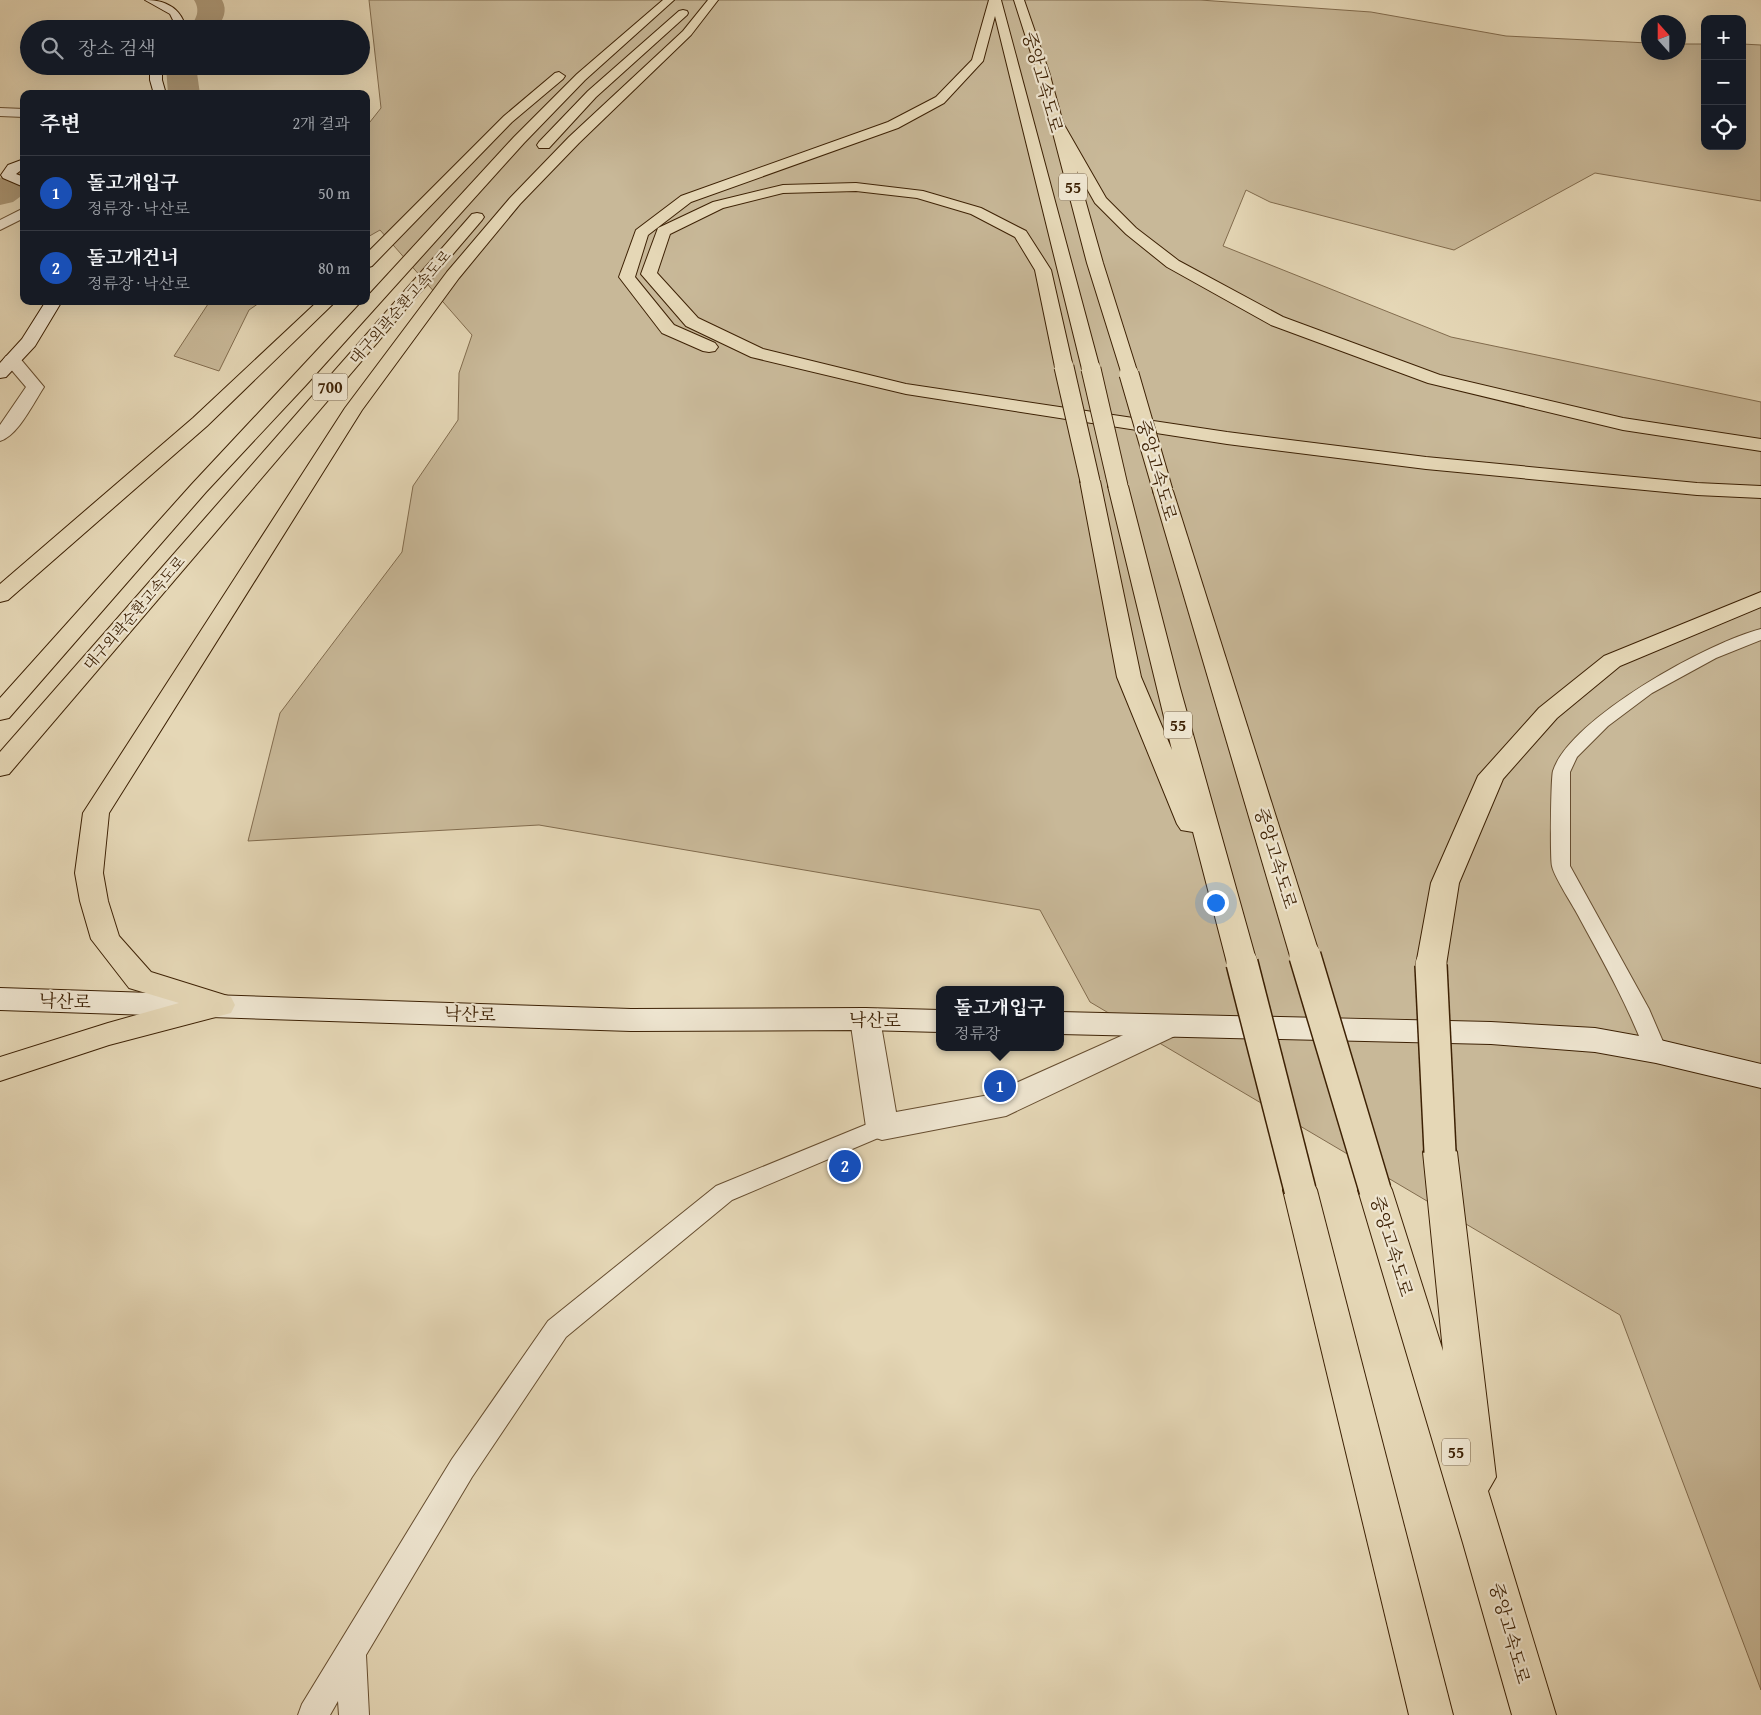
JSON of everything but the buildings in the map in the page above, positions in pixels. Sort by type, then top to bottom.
[{"type":"highway","points":[[593,50],[657,0]]},
{"type":"highway","name":"대구외곽순환고속도로","points":[[370,304],[519,140],[581,78],[669,0]]},
{"type":"highway","points":[[220,1005],[140,980],[106,939],[94,901],[89,873],[96,813],[354,408],[453,275],[515,200],[574,140],[668,52],[713,0]]},
{"type":"highway","points":[[995,0],[977,62],[940,100],[893,125],[686,198],[641,233],[628,278],[668,328],[747,364],[904,401],[1199,450]]},
{"type":"highway","name":"중앙고속도로","points":[[995,0],[1016,73],[1062,267],[1091,369],[1168,688],[1242,963],[1300,1190],[1431,1715]]},
{"type":"highway","name":"중앙고속도로","points":[[1019,0],[1043,72],[1095,263],[1163,491],[1484,1543],[1534,1715]]},
{"type":"highway","points":[[536,154],[592,94],[693,5]]},
{"type":"highway","points":[[370,259],[508,119],[570,67]]},
{"type":"highway","points":[[1054,118],[1100,200],[1131,231],[1173,264],[1277,321],[1434,379],[1623,424],[1761,445]]},
{"type":"highway","points":[[1234,933],[1130,677],[1090,481],[1064,367],[1043,270],[1021,234],[976,211],[918,194],[856,187],[783,189],[718,205],[663,231],[648,274],[692,322],[757,353],[906,390],[1218,436],[1426,463],[1697,489],[1761,492]]},
{"type":"highway","name":"대구외곽순환고속도로","points":[[0,768],[490,203]]},
{"type":"highway","points":[[0,595],[200,422],[324,305]]},
{"type":"highway","name":"대구외곽순환고속도로","points":[[0,713],[199,488],[369,305]]},
{"type":"highway","points":[[1371,473],[1390,475]]},
{"type":"highway","points":[[1429,480],[1721,506],[1761,507]]},
{"type":"highway","points":[[1484,1543],[1440,1152],[1431,965],[1445,883],[1491,776],[1548,713],[1612,661],[1761,599]]},
{"type":"highway","points":[[0,1069],[103,1034],[155,1019],[220,1005]]},
{"type":"street","points":[[150,0],[174,12],[178,20]]},
{"type":"street","points":[[156,75],[159,90]]},
{"type":"street","points":[[0,112],[20,113]]},
{"type":"street","points":[[3,177],[20,165]]},
{"type":"street","points":[[3,177],[20,182]]},
{"type":"street","points":[[0,226],[20,214]]},
{"type":"street","points":[[0,435],[35,387],[6,367],[29,342],[52,305]]},
{"type":"street","name":"낙산로","points":[[0,999],[631,1020],[865,1019],[936,1021]]},
{"type":"street","points":[[865,1019],[882,1126],[995,1107],[1168,1026]]},
{"type":"street","points":[[1064,1023],[1168,1026],[1290,1026],[1491,1033],[1595,1040],[1656,1051],[1761,1076]]},
{"type":"lane","points":[[1656,1051],[1638,1009],[1561,866],[1561,772],[1570,755],[1602,722],[1646,690],[1710,655],[1761,634]]},
{"type":"lane","points":[[313,1715],[462,1468],[557,1329],[724,1193],[882,1126]]},
{"type":"lane","points":[[351,1652],[354,1715]]},
{"type":"shaded area","points":[[369,0],[1200,0],[1371,12],[1506,36],[1641,43],[1641,60],[1686,60],[1686,44],[1701,44],[1701,150],[1746,150],[1746,44],[1761,45],[1761,201],[1595,173],[1454,250],[1270,202],[1246,190],[1223,246],[1451,337],[1761,402],[1761,1690],[1620,1315],[1090,1002],[1040,910],[539,825],[248,841],[280,713],[402,552],[413,486],[458,420],[459,373],[472,335],[380,230],[370,236],[370,122],[381,108]]},
{"type":"shaded area","points":[[207,305],[256,305],[249,310],[219,371],[174,356]]},
{"type":"waterway","points":[[207,0],[211,3],[211,16],[209,20]]},
{"type":"waterway","points":[[182,75],[184,90]]},
{"type":"waterway","points":[[0,194],[20,181]]},
{"type":"place","name":"돌고개입구","points":[[1000,1086]]},
{"type":"place","name":"돌고개건너","points":[[845,1166]]}]
